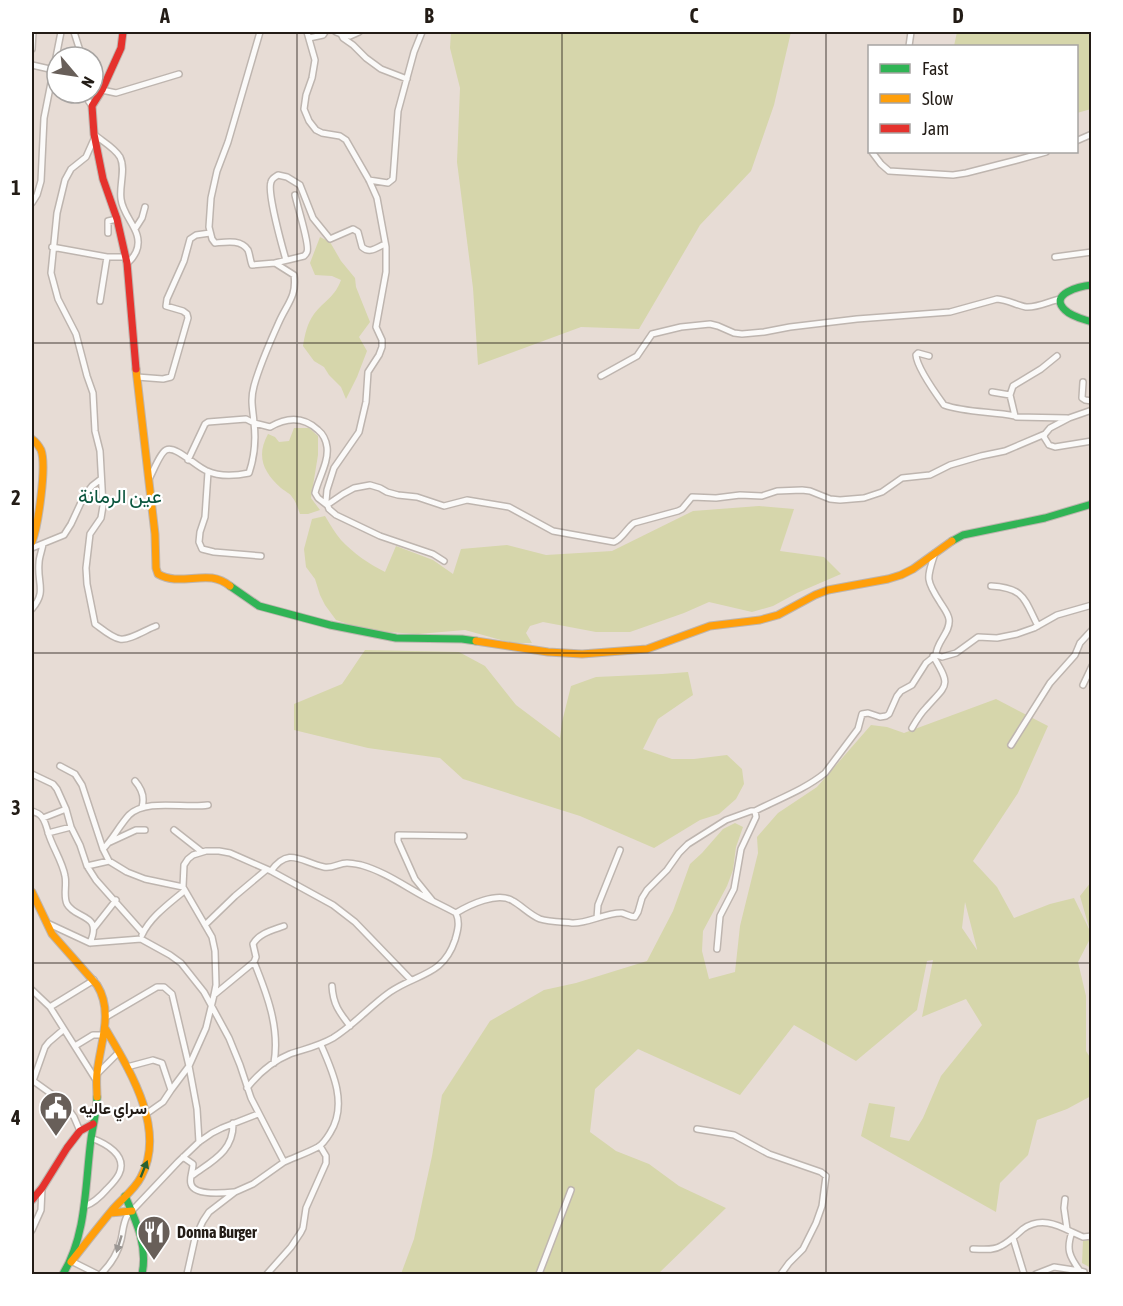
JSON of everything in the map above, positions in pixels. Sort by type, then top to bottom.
[{"type":"main road","points":[[105,83],[121,48],[123,32]]},
{"type":"main road","points":[[92,106],[94,137],[127,260],[137,377],[155,534],[156,568],[158,574],[167,579],[212,578],[221,580],[264,608],[330,625],[396,638],[462,639],[506,647],[582,654],[634,651],[647,649],[697,629],[760,620],[778,615],[828,590],[901,575],[963,535],[1090,506]]},
{"type":"main road","points":[[1092,285],[1074,288],[1063,294],[1060,299],[1064,309],[1069,313],[1092,322]]},
{"type":"main road","points":[[32,439],[40,447],[42,468],[32,542]]},
{"type":"main road","points":[[32,894],[52,934],[94,980],[102,993],[106,1017],[97,1078],[97,1105],[91,1138],[85,1206],[70,1263]]},
{"type":"main road","points":[[63,1275],[70,1263],[141,1177],[147,1162],[150,1144],[142,1101],[119,1052],[104,1032]]},
{"type":"main road","points":[[32,1200],[80,1131],[93,1124]]},
{"type":"main road","points":[[125,1196],[139,1231],[144,1254],[145,1268],[142,1275]]},
{"type":"main road","points":[[110,1213],[132,1211]]},
{"type":"street","points":[[32,50],[33,32]]},
{"type":"street","points":[[260,32],[211,198],[209,213],[212,239],[215,243],[232,241],[244,245],[252,265],[275,263],[304,256],[308,249],[295,195]]},
{"type":"street","points":[[308,34],[317,37],[325,32]]},
{"type":"street","points":[[338,33],[350,36],[359,32]]},
{"type":"street","points":[[369,180],[388,183],[393,179],[398,111],[414,52],[422,32]]},
{"type":"street","points":[[338,33],[381,69],[406,79]]},
{"type":"street","points":[[308,34],[315,60],[304,109],[316,130],[344,137],[377,198],[385,244],[386,272],[376,327],[382,340],[382,347],[368,372],[366,402],[359,432],[334,468],[327,490],[327,505],[331,512],[380,536],[433,554],[444,561]]},
{"type":"street","points":[[105,91],[116,93],[179,74]]},
{"type":"street","points":[[32,203],[41,181],[47,105]]},
{"type":"street","points":[[1078,141],[1092,134]]},
{"type":"street","points":[[52,247],[131,261],[137,249],[139,240],[127,218],[121,199],[122,161],[118,154],[94,137],[86,157],[70,169],[65,180],[57,213],[52,247],[51,273],[58,298],[76,334],[93,393],[95,431],[100,452],[103,506],[101,518],[90,534],[86,568],[87,584],[95,624],[120,639],[156,626]]},
{"type":"street","points":[[873,153],[881,165],[889,171],[953,175],[1042,153]]},
{"type":"street","points":[[286,260],[270,184],[278,175],[287,177],[300,185],[313,218],[330,239],[353,229],[358,231],[362,247],[366,251],[385,244]]},
{"type":"street","points":[[135,229],[142,218],[145,207]]},
{"type":"street","points":[[108,233],[108,221],[117,219]]},
{"type":"street","points":[[137,377],[163,379],[171,377],[188,318],[183,311],[166,306],[167,299],[184,261],[190,239],[210,232]]},
{"type":"street","points":[[1055,257],[1092,252]]},
{"type":"street","points":[[100,301],[107,257]]},
{"type":"street","points":[[149,480],[162,453],[167,449],[172,449],[208,472],[234,476],[249,473],[252,465],[254,423],[251,407],[253,388],[280,320],[292,300],[295,282],[294,275],[275,263]]},
{"type":"street","points":[[601,376],[637,356],[652,334],[681,327],[710,324],[742,334],[857,319],[950,312],[998,299],[1027,307],[1060,299]]},
{"type":"street","points":[[929,356],[918,353],[916,358],[944,405],[1016,417],[1069,418]]},
{"type":"street","points":[[1015,416],[1010,395],[1013,387],[1057,356]]},
{"type":"street","points":[[1083,382],[1082,398],[1092,401]]},
{"type":"street","points":[[992,392],[1010,395]]},
{"type":"street","points":[[327,505],[354,488],[370,485],[387,492],[417,497],[444,506],[467,501],[509,507],[553,531],[614,542],[634,523],[678,511],[692,497],[762,496],[777,491],[802,490],[830,499],[857,499],[882,492],[902,478],[930,475],[950,465],[1005,452],[1045,434],[1050,428],[1069,418],[1092,410]]},
{"type":"street","points":[[188,460],[208,422],[246,419],[270,427],[279,422],[298,419],[311,423],[323,434],[327,446],[326,458],[315,493],[327,505]]},
{"type":"street","points":[[1045,434],[1046,442],[1055,447],[1092,441]]},
{"type":"street","points":[[208,472],[199,542],[202,549],[261,556]]},
{"type":"street","points":[[32,549],[64,535],[84,496],[101,479]]},
{"type":"street","points":[[32,609],[39,601],[41,589],[39,564],[43,544]]},
{"type":"street","points":[[912,728],[945,685],[945,678],[935,656],[949,622],[948,615],[929,585],[935,553]]},
{"type":"street","points":[[992,586],[1010,588],[1022,595],[1038,626]]},
{"type":"street","points":[[456,913],[486,900],[510,899],[539,919],[576,924],[621,913],[635,917],[647,890],[688,844],[726,820],[755,811],[800,789],[825,773],[858,729],[862,714],[868,713],[880,717],[889,714],[897,696],[912,685],[926,663],[935,656],[942,657],[956,653],[978,637],[997,638],[1017,634],[1057,615],[1092,605]]},
{"type":"street","points":[[1011,745],[1050,683],[1075,655],[1080,643],[1092,630]]},
{"type":"street","points":[[1083,685],[1092,666]]},
{"type":"street","points":[[60,766],[75,774],[82,785],[109,861],[145,879],[184,889]]},
{"type":"street","points":[[32,774],[53,784],[57,789],[87,866],[96,880],[116,900],[142,936],[181,963],[204,992],[229,1038],[258,1114],[284,1162]]},
{"type":"street","points":[[135,781],[143,793],[142,807]]},
{"type":"street","points":[[103,849],[128,817],[142,807],[208,805]]},
{"type":"street","points":[[42,818],[66,808]]},
{"type":"street","points":[[32,811],[41,815],[54,851],[62,863],[66,878],[66,902],[70,908],[85,916],[94,928],[94,935],[90,943]]},
{"type":"street","points":[[717,949],[720,916],[734,889],[741,849],[756,817],[755,811]]},
{"type":"street","points":[[48,833],[71,827]]},
{"type":"street","points":[[110,842],[136,830],[145,830]]},
{"type":"street","points":[[174,830],[202,852]]},
{"type":"street","points":[[433,901],[415,879],[398,841],[398,835],[464,836]]},
{"type":"street","points":[[597,918],[598,905],[620,850]]},
{"type":"street","points":[[146,1114],[163,1102],[189,1066],[206,1028],[216,985],[215,951],[212,937],[184,889],[184,865],[188,858],[202,852],[230,853],[333,905],[355,922],[411,980]]},
{"type":"street","points":[[205,925],[235,896],[287,857],[305,860],[324,867],[348,863],[374,869],[456,913],[459,920],[449,954],[440,966],[430,973],[411,980],[379,1000],[350,1026],[321,1045],[287,1055],[274,1063],[247,1088]]},
{"type":"street","points":[[87,866],[109,861]]},
{"type":"street","points":[[142,936],[146,927],[184,889]]},
{"type":"street","points":[[94,928],[116,900]]},
{"type":"street","points":[[46,922],[90,943],[142,936]]},
{"type":"street","points":[[214,995],[254,962],[256,957],[253,944],[259,936],[284,926]]},
{"type":"street","points":[[254,962],[269,1001],[277,1041],[274,1063]]},
{"type":"street","points":[[50,1007],[94,980]]},
{"type":"street","points":[[332,986],[334,1004],[350,1026]]},
{"type":"street","points":[[106,1017],[152,988],[164,987],[172,994],[189,1066],[198,1118],[199,1142]]},
{"type":"street","points":[[32,990],[50,1007],[63,1030],[97,1078],[119,1052]]},
{"type":"street","points":[[63,1030],[45,1047],[32,1081],[64,1103],[80,1131]]},
{"type":"street","points":[[75,1046],[93,1035],[104,1032]]},
{"type":"street","points":[[187,1275],[195,1238],[209,1212],[235,1192],[253,1184],[284,1162],[320,1146],[334,1126],[339,1101],[321,1045]]},
{"type":"street","points":[[127,1067],[153,1060],[162,1063],[171,1090]]},
{"type":"street","points":[[70,1263],[99,1275],[115,1256],[124,1222],[183,1157],[212,1133],[258,1114]]},
{"type":"street","points":[[191,1176],[219,1157],[232,1137],[233,1123]]},
{"type":"street","points":[[697,1128],[734,1135],[769,1154],[822,1172],[826,1176],[822,1206],[816,1223],[803,1249],[781,1275]]},
{"type":"street","points":[[85,1206],[91,1204],[118,1177],[121,1166],[115,1151],[91,1138]]},
{"type":"street","points":[[267,1275],[291,1247],[303,1228],[306,1208],[326,1163],[326,1156],[320,1146]]},
{"type":"street","points":[[183,1157],[194,1167],[190,1184],[192,1187],[199,1191],[235,1192]]},
{"type":"street","points":[[32,1230],[40,1210],[42,1188]]},
{"type":"street","points":[[539,1275],[571,1190]]},
{"type":"street","points":[[1036,1275],[1054,1267],[1082,1271],[1072,1259],[1068,1249],[1070,1231],[1064,1208],[1065,1199]]},
{"type":"street","points":[[973,1249],[1000,1247],[1025,1228],[1038,1223],[1054,1224],[1083,1237],[1092,1236]]},
{"type":"street","points":[[1013,1238],[1024,1275]]},
{"type":"green space","points":[[451,32],[791,32],[774,105],[751,171],[700,225],[639,329],[581,327],[478,365],[473,288],[457,162],[460,88],[450,48]]},
{"type":"green space","points":[[957,32],[1091,32],[1091,109],[1078,113],[1078,45],[954,45]]},
{"type":"green space","points":[[320,237],[330,242],[341,261],[355,278],[356,287],[370,322],[359,337],[367,351],[346,399],[341,387],[324,367],[314,361],[303,346],[312,318],[339,286],[341,280],[332,276],[315,275],[310,263]]},
{"type":"green space","points":[[294,428],[309,428],[318,436],[318,455],[311,498],[320,510],[308,514],[300,514],[291,496],[266,470],[262,457],[262,449],[268,434],[279,442],[289,441]]},
{"type":"green space","points":[[759,506],[794,509],[780,551],[824,557],[841,574],[773,606],[752,612],[709,602],[630,632],[596,632],[543,622],[530,626],[526,633],[532,643],[512,643],[465,630],[418,634],[357,627],[336,620],[325,605],[315,579],[306,567],[304,549],[312,519],[325,516],[346,545],[385,572],[396,546],[433,560],[453,574],[461,549],[507,545],[546,555],[612,551],[693,511]]},
{"type":"green space","points":[[365,650],[459,652],[485,666],[516,705],[560,738],[571,686],[596,677],[688,672],[693,695],[658,719],[643,749],[672,759],[727,755],[742,769],[744,784],[736,799],[719,814],[700,820],[654,848],[580,816],[463,779],[440,758],[368,748],[294,730],[294,704],[342,684]]},
{"type":"green space","points":[[996,699],[1048,726],[1018,793],[973,861],[997,887],[1014,918],[1050,904],[1074,898],[1090,931],[1080,896],[1091,882],[1091,937],[1078,962],[1086,996],[1086,1051],[1091,1059],[1091,1096],[1067,1109],[1037,1120],[1028,1155],[1000,1183],[996,1212],[861,1136],[869,1103],[895,1107],[890,1137],[909,1141],[923,1118],[941,1076],[982,1025],[966,999],[922,1017],[933,960],[927,961],[917,1010],[856,1061],[794,1025],[740,1095],[638,1049],[595,1089],[590,1132],[616,1151],[649,1164],[679,1186],[726,1208],[658,1274],[401,1274],[414,1239],[432,1156],[442,1095],[490,1021],[544,990],[576,983],[647,961],[673,911],[690,864],[723,829],[735,823],[743,827],[736,847],[733,870],[703,931],[702,951],[709,979],[735,972],[740,926],[758,853],[757,837],[778,813],[817,787],[871,725],[887,727],[904,733]],"holes":[[[965,902],[977,950],[962,928]]]},
{"type":"green space","points":[[1092,1239],[1091,1268],[1082,1263],[1083,1241]]},
{"type":"traffic: fast","points":[[1092,285],[1068,292],[1060,299],[1065,310],[1078,318],[1092,322]]},
{"type":"traffic: fast","points":[[952,541],[963,535],[1045,518],[1092,504]]},
{"type":"traffic: fast","points":[[230,586],[259,606],[330,625],[396,638],[476,641]]},
{"type":"traffic: fast","points":[[63,1274],[71,1259],[81,1226],[97,1097]]},
{"type":"traffic: fast","points":[[125,1196],[137,1224],[142,1244],[142,1274]]},
{"type":"traffic: slow","points":[[136,369],[158,574],[171,579],[212,578],[230,586]]},
{"type":"traffic: slow","points":[[32,439],[41,450],[43,458],[39,510],[32,542]]},
{"type":"traffic: slow","points":[[476,641],[548,652],[582,654],[647,649],[710,626],[760,620],[778,615],[828,590],[901,575],[952,541]]},
{"type":"traffic: slow","points":[[32,892],[52,934],[97,985],[102,995],[105,1017],[97,1073],[97,1097]]},
{"type":"traffic: slow","points":[[71,1262],[114,1208],[136,1186],[148,1158],[150,1139],[142,1100],[105,1028]]},
{"type":"traffic: slow","points":[[110,1213],[132,1211]]},
{"type":"traffic: jam","points":[[123,32],[121,48],[92,106],[94,134],[103,179],[117,219],[127,263],[136,369]]},
{"type":"traffic: jam","points":[[32,1200],[80,1131],[93,1124]]},
{"type":"place","name":"سراي عاليه","points":[[56,1137]]},
{"type":"place","name":"Donna Burger","points":[[154,1261]]},
{"type":"district","name":"عين الرمانة","points":[[120,496]]}]
